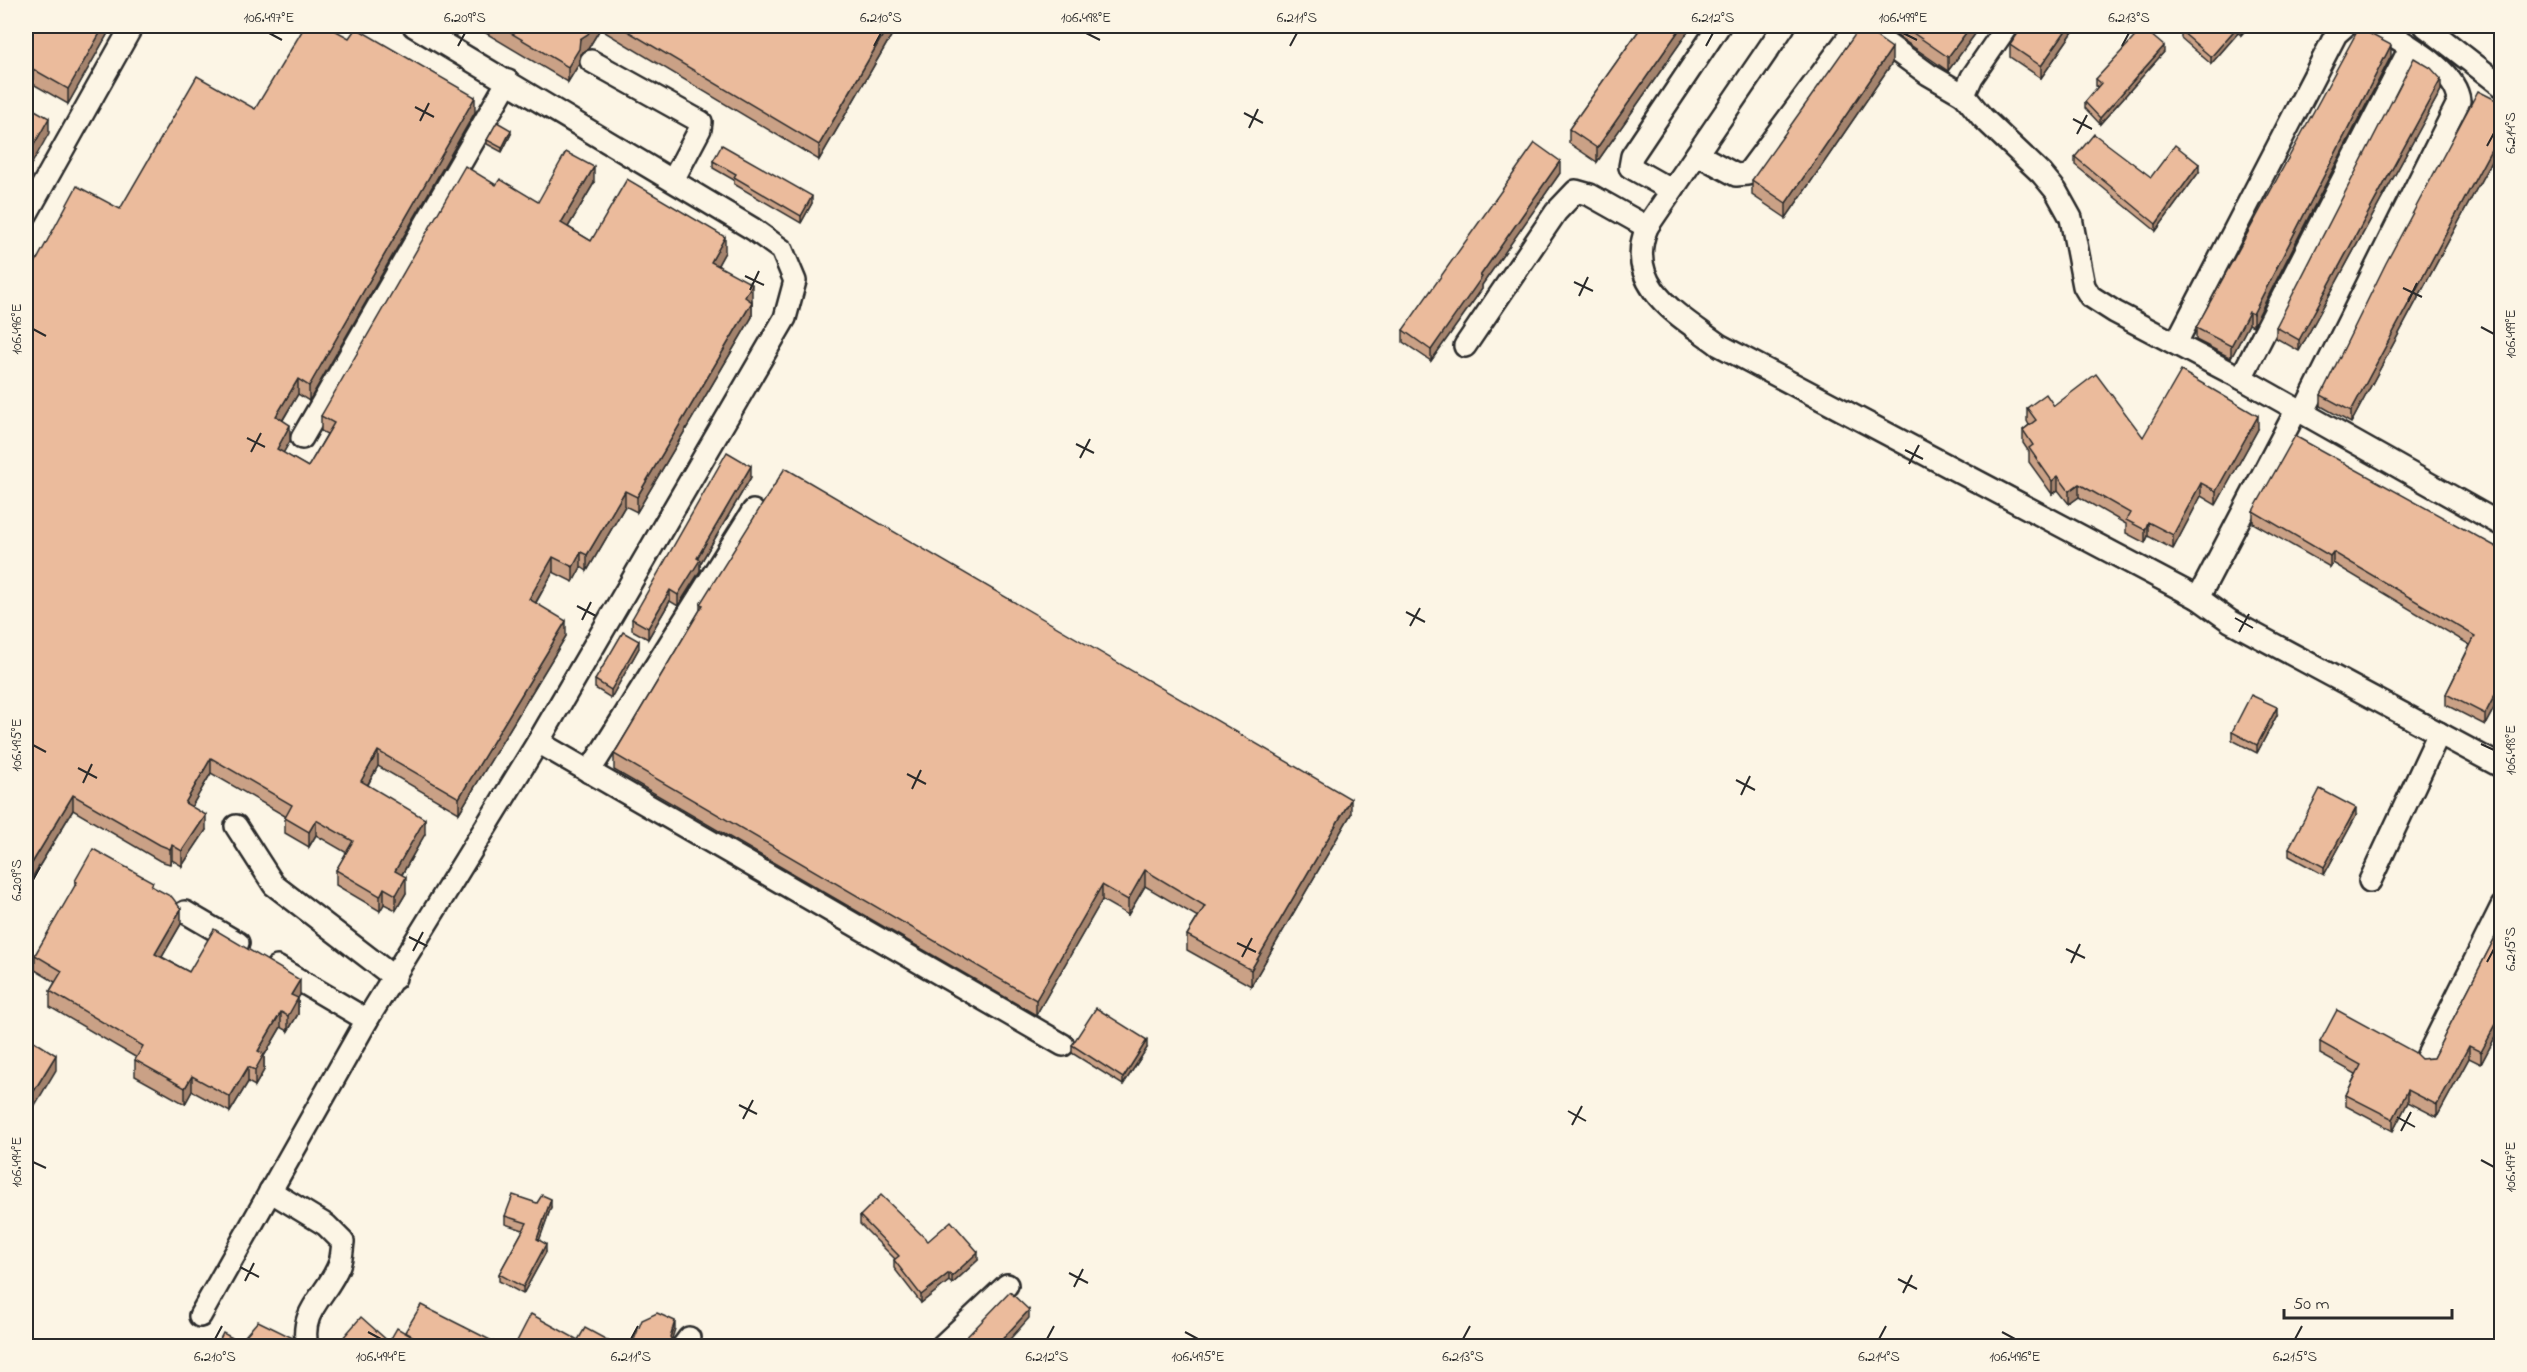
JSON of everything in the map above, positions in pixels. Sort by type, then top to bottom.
[{"type":"street","points":[[26,215],[132,26]]},
{"type":"street","points":[[200,1316],[367,1020],[395,978],[538,742],[785,318],[795,281],[782,250],[673,180],[414,26]]},
{"type":"street","points":[[1671,190],[1630,167],[1632,156],[1719,26]]},
{"type":"street","points":[[1784,26],[1647,226],[1641,251],[1648,282],[1660,301],[1719,345],[2198,598],[2230,621],[2502,767]]},
{"type":"street","points":[[1697,154],[1736,175],[1747,174],[1857,26]]},
{"type":"street","points":[[1862,26],[1928,74],[1964,95],[1982,117],[2042,174],[2056,191],[2071,218],[2084,286],[2090,296],[2115,312],[2241,378],[2502,525]]},
{"type":"street","points":[[1964,95],[1972,77],[2007,26]]},
{"type":"street","points":[[2176,343],[2336,34],[2344,26]]},
{"type":"street","points":[[2198,598],[2300,411],[2459,101],[2458,89],[2446,73],[2377,26]]},
{"type":"street","points":[[2425,26],[2502,86]]},
{"type":"street","points":[[2241,378],[2410,48]]},
{"type":"street","points":[[591,61],[700,122],[700,129],[673,180]]},
{"type":"street","points":[[302,438],[508,81]]},
{"type":"street","points":[[1465,346],[1557,212],[1576,191],[1590,195],[1647,226]]},
{"type":"street","points":[[589,772],[753,512]]},
{"type":"street","points":[[2370,881],[2439,733]]},
{"type":"street","points":[[538,742],[1063,1045]]},
{"type":"street","points":[[236,826],[274,885],[395,978]]},
{"type":"street","points":[[2426,1059],[2502,906]]},
{"type":"street","points":[[185,912],[367,1020]]},
{"type":"street","points":[[270,1191],[326,1225],[343,1242],[339,1265],[313,1306],[304,1330],[307,1347]]},
{"type":"street","points":[[942,1347],[1007,1285]]},
{"type":"building","points":[[26,26],[104,26],[68,89],[33,69],[26,82]]},
{"type":"building","points":[[305,26],[327,26],[349,38],[356,28],[475,97],[309,386],[298,379],[276,416],[290,425],[277,449],[308,467],[334,423],[321,416],[465,166],[496,185],[500,179],[538,202],[566,152],[594,167],[561,223],[591,241],[627,179],[725,237],[711,262],[752,284],[745,297],[752,302],[637,497],[625,491],[587,555],[581,552],[573,567],[553,557],[529,599],[566,621],[459,798],[378,751],[361,781],[425,819],[395,871],[406,877],[396,895],[384,888],[380,896],[336,870],[353,841],[316,820],[309,832],[285,818],[292,805],[211,758],[185,803],[206,815],[182,851],[172,845],[170,849],[160,845],[73,795],[26,873],[26,280],[77,186],[120,209],[197,76],[255,109]]},
{"type":"building","points":[[499,26],[593,26],[588,34],[580,39],[579,49],[568,67]]},
{"type":"building","points":[[619,26],[888,26],[819,145]]},
{"type":"building","points":[[1642,26],[1682,26],[1597,148],[1569,129]]},
{"type":"building","points":[[1861,26],[1892,48],[1786,203],[1752,180]]},
{"type":"building","points":[[1903,26],[1971,26],[1948,57]]},
{"type":"building","points":[[2023,26],[2069,26],[2041,66],[2010,45]]},
{"type":"building","points":[[2186,26],[2238,26],[2211,57],[2181,31]]},
{"type":"building","points":[[2143,28],[2164,46],[2100,118],[2085,102],[2101,83],[2096,79]]},
{"type":"building","points":[[2359,28],[2391,45],[2253,314],[2249,312],[2231,346],[2196,328]]},
{"type":"building","points":[[2414,58],[2431,68],[2441,79],[2299,340],[2276,327]]},
{"type":"building","points":[[2478,91],[2502,103],[2502,129],[2351,411],[2321,395],[2386,263]]},
{"type":"building","points":[[26,105],[49,118],[26,159]]},
{"type":"building","points":[[497,122],[511,130],[502,148],[487,140]]},
{"type":"building","points":[[2094,134],[2151,177],[2175,145],[2199,164],[2156,224],[2075,157]]},
{"type":"building","points":[[1535,143],[1560,161],[1431,350],[1403,330]]},
{"type":"building","points":[[722,145],[812,196],[801,216],[734,177],[736,174],[713,161]]},
{"type":"building","points":[[2181,371],[2258,416],[2216,491],[2201,483],[2173,535],[2148,522],[2145,530],[2126,520],[2130,513],[2079,484],[2069,491],[2058,476],[2052,481],[2029,448],[2033,445],[2023,430],[2036,420],[2027,408],[2046,394],[2054,406],[2096,374],[2143,437]]},
{"type":"building","points":[[2295,436],[2502,550],[2502,681],[2485,714],[2446,694],[2475,636],[2333,552],[2330,556],[2253,511]]},
{"type":"building","points":[[727,452],[751,466],[697,558],[700,560],[678,595],[670,590],[648,628],[632,619]]},
{"type":"building","points":[[785,468],[1351,799],[1251,970],[1187,935],[1205,906],[1145,870],[1128,900],[1102,885],[1036,1000],[614,754],[703,605],[700,604]]},
{"type":"building","points":[[623,632],[639,641],[611,690],[595,680]]},
{"type":"building","points":[[2251,695],[2277,707],[2257,745],[2232,732]]},
{"type":"building","points":[[2320,789],[2356,808],[2324,867],[2289,848]]},
{"type":"building","points":[[93,849],[153,882],[151,886],[172,897],[181,909],[155,954],[189,972],[214,929],[300,980],[291,995],[298,998],[288,1016],[281,1012],[258,1051],[264,1054],[255,1070],[248,1067],[230,1097],[192,1076],[185,1088],[135,1060],[143,1046],[50,991],[62,971],[35,955],[77,882],[75,881]]},
{"type":"building","points":[[2502,924],[2502,1013],[2481,1052],[2469,1046],[2437,1105],[2408,1090],[2393,1119],[2346,1095],[2361,1065],[2320,1042],[2337,1010],[2414,1052],[2421,1059],[2433,1058]]},
{"type":"building","points":[[1096,1008],[1147,1040],[1123,1078],[1072,1045]]},
{"type":"building","points":[[26,1036],[56,1055],[26,1104]]},
{"type":"building","points":[[513,1195],[537,1203],[542,1195],[551,1199],[537,1239],[546,1244],[523,1287],[499,1274],[527,1223],[505,1216]]},
{"type":"building","points":[[881,1195],[928,1241],[951,1221],[978,1252],[952,1276],[949,1273],[921,1295],[894,1260],[899,1256],[860,1216]]},
{"type":"building","points":[[1010,1292],[1029,1310],[995,1347],[957,1347]]},
{"type":"building","points":[[421,1305],[504,1347],[432,1347],[405,1332]]},
{"type":"building","points":[[657,1313],[675,1321],[670,1337],[675,1347],[631,1347],[642,1320]]},
{"type":"building","points":[[531,1314],[578,1340],[585,1328],[620,1347],[514,1347]]},
{"type":"building","points":[[361,1317],[389,1342],[397,1328],[416,1339],[412,1347],[335,1347]]},
{"type":"building","points":[[258,1321],[295,1339],[300,1347],[216,1347],[223,1333],[240,1342]]}]
